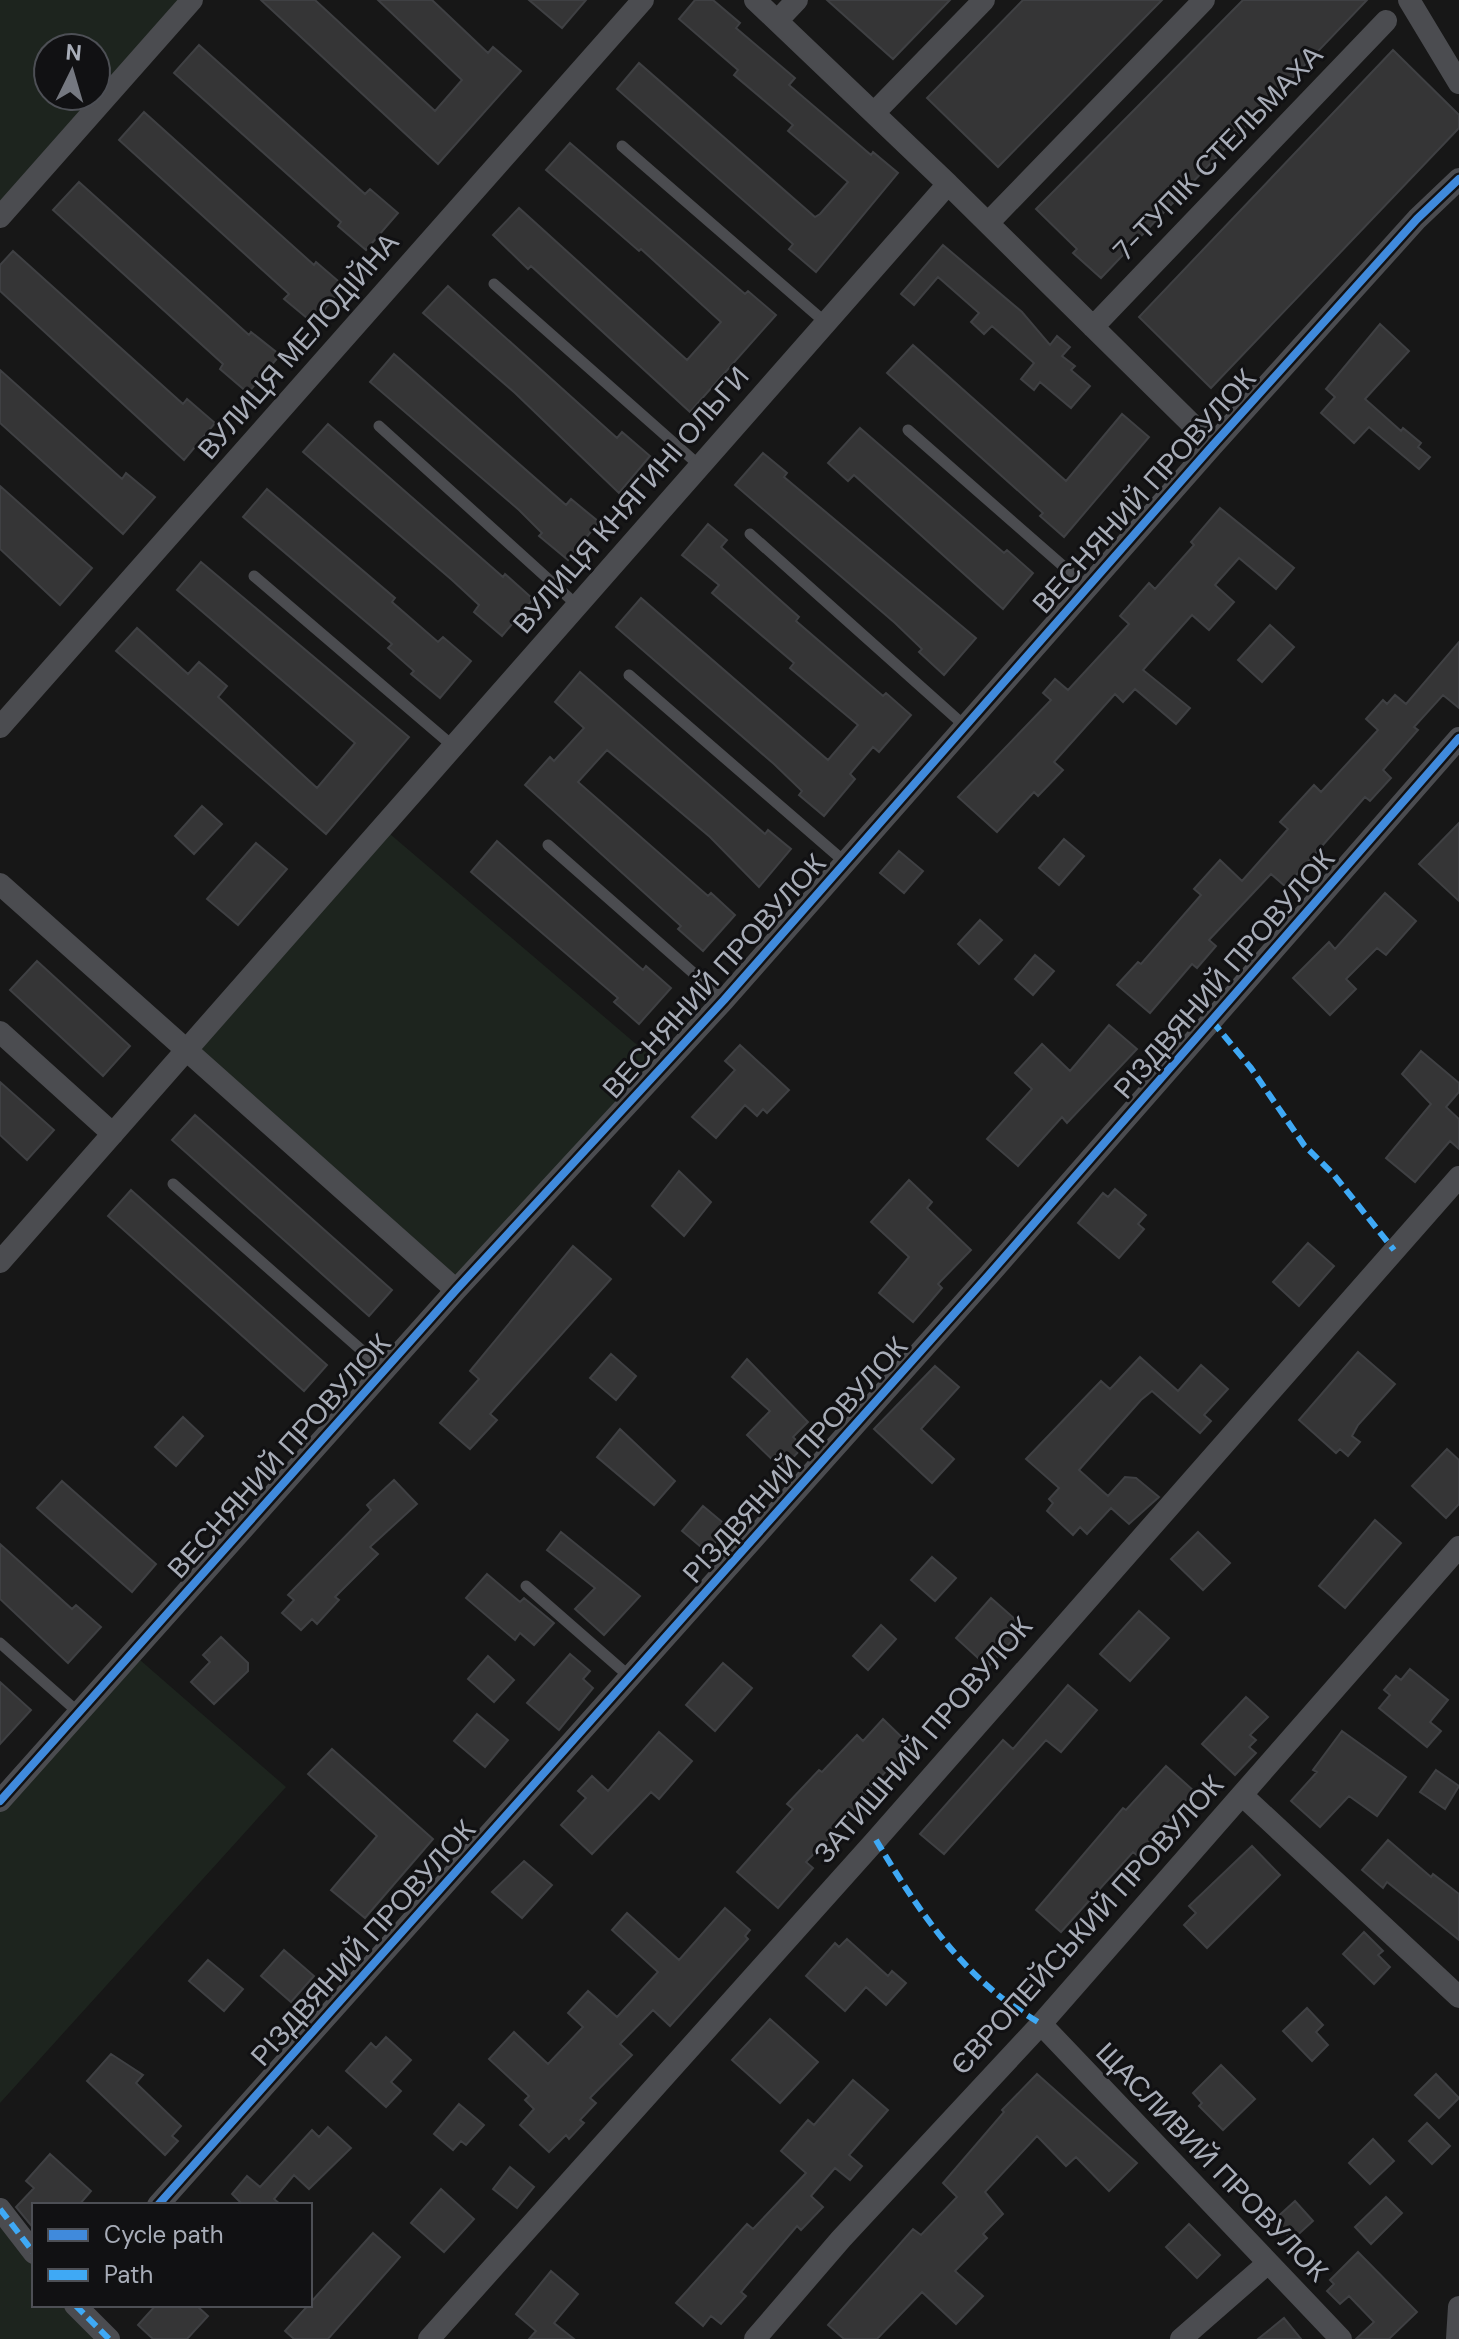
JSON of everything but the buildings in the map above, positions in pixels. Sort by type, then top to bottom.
[{"type":"street","points":[[0,217],[192,0]]},
{"type":"street","points":[[755,0],[948,184],[1213,445]]},
{"type":"street","points":[[778,20],[797,0]]},
{"type":"street","points":[[874,113],[984,0]]},
{"type":"street","points":[[988,223],[1204,0]]},
{"type":"street","points":[[1409,0],[1459,83]]},
{"type":"street","name":"ВУЛИЦЯ МЕЛОДІЙНА","points":[[0,727],[640,1]]},
{"type":"street","name":"7-ТУПІК СТЕЛЬМАХА","points":[[1093,327],[1386,21]]},
{"type":"street","name":"ВЕСНЯНИЙ ПРОВУЛОК","points":[[0,1801],[456,1290],[724,1000],[1213,445],[1417,219],[1459,179]]},
{"type":"street","name":"ВУЛИЦЯ КНЯГИНІ ОЛЬГИ","points":[[0,1262],[948,184]]},
{"type":"street","name":"РІЗДВЯНИЙ ПРОВУЛОК","points":[[160,2203],[977,1289],[1459,738]]},
{"type":"street","points":[[0,884],[456,1290]]},
{"type":"street","points":[[0,1032],[113,1134]]},
{"type":"street","name":"ЗАТИШНИЙ ПРОВУЛОК","points":[[429,2339],[876,1840],[1459,1177]]},
{"type":"street","name":"ЄВРОПЕЙСЬКИЙ ПРОВУЛОК","points":[[755,2339],[841,2239],[1041,2024],[1459,1547]]},
{"type":"street","points":[[1243,1796],[1459,1997]]},
{"type":"street","name":"ЩАСЛИВИЙ ПРОВУЛОК","points":[[1041,2024],[1341,2339]]},
{"type":"street","points":[[0,2209],[32,2250]]},
{"type":"street","points":[[1181,2339],[1268,2263]]},
{"type":"street","points":[[77,2307],[109,2339]]},
{"type":"street","points":[[1457,2339],[1459,2307]]},
{"type":"lane","points":[[622,146],[826,323]]},
{"type":"lane","points":[[494,284],[700,466]]},
{"type":"lane","points":[[379,426],[578,606]]},
{"type":"lane","points":[[908,430],[1087,587]]},
{"type":"lane","points":[[750,534],[966,727]]},
{"type":"lane","points":[[254,576],[454,747]]},
{"type":"lane","points":[[629,675],[846,863]]},
{"type":"lane","points":[[548,845],[724,1000]]},
{"type":"lane","points":[[173,1184],[384,1370]]},
{"type":"lane","points":[[526,1586],[630,1677]]},
{"type":"lane","points":[[0,1643],[79,1713]]},
{"type":"shaded area","points":[[0,0],[192,0],[112,90],[112,32],[32,32],[32,112],[93,112],[0,217]]},
{"type":"shaded area","points":[[383,828],[663,1067],[456,1290],[187,1051]]},
{"type":"shaded area","points":[[132,1653],[286,1787],[0,2103],[0,1801]]},
{"type":"shaded area","points":[[0,2209],[32,2250],[32,2307],[77,2307],[109,2339],[0,2339]]},
{"type":"marked path","points":[[1212,1021],[1251,1068],[1304,1145],[1334,1175],[1394,1250]]},
{"type":"marked path","points":[[876,1840],[913,1899],[957,1955],[996,1993],[1041,2024]]},
{"type":"marked path","points":[[0,2209],[32,2250]]},
{"type":"marked path","points":[[77,2307],[109,2339]]},
{"type":"cycle path","points":[[0,1801],[456,1290],[724,1000],[1213,445],[1417,219],[1459,179]]},
{"type":"cycle path","points":[[160,2203],[987,1277],[1459,738]]}]
